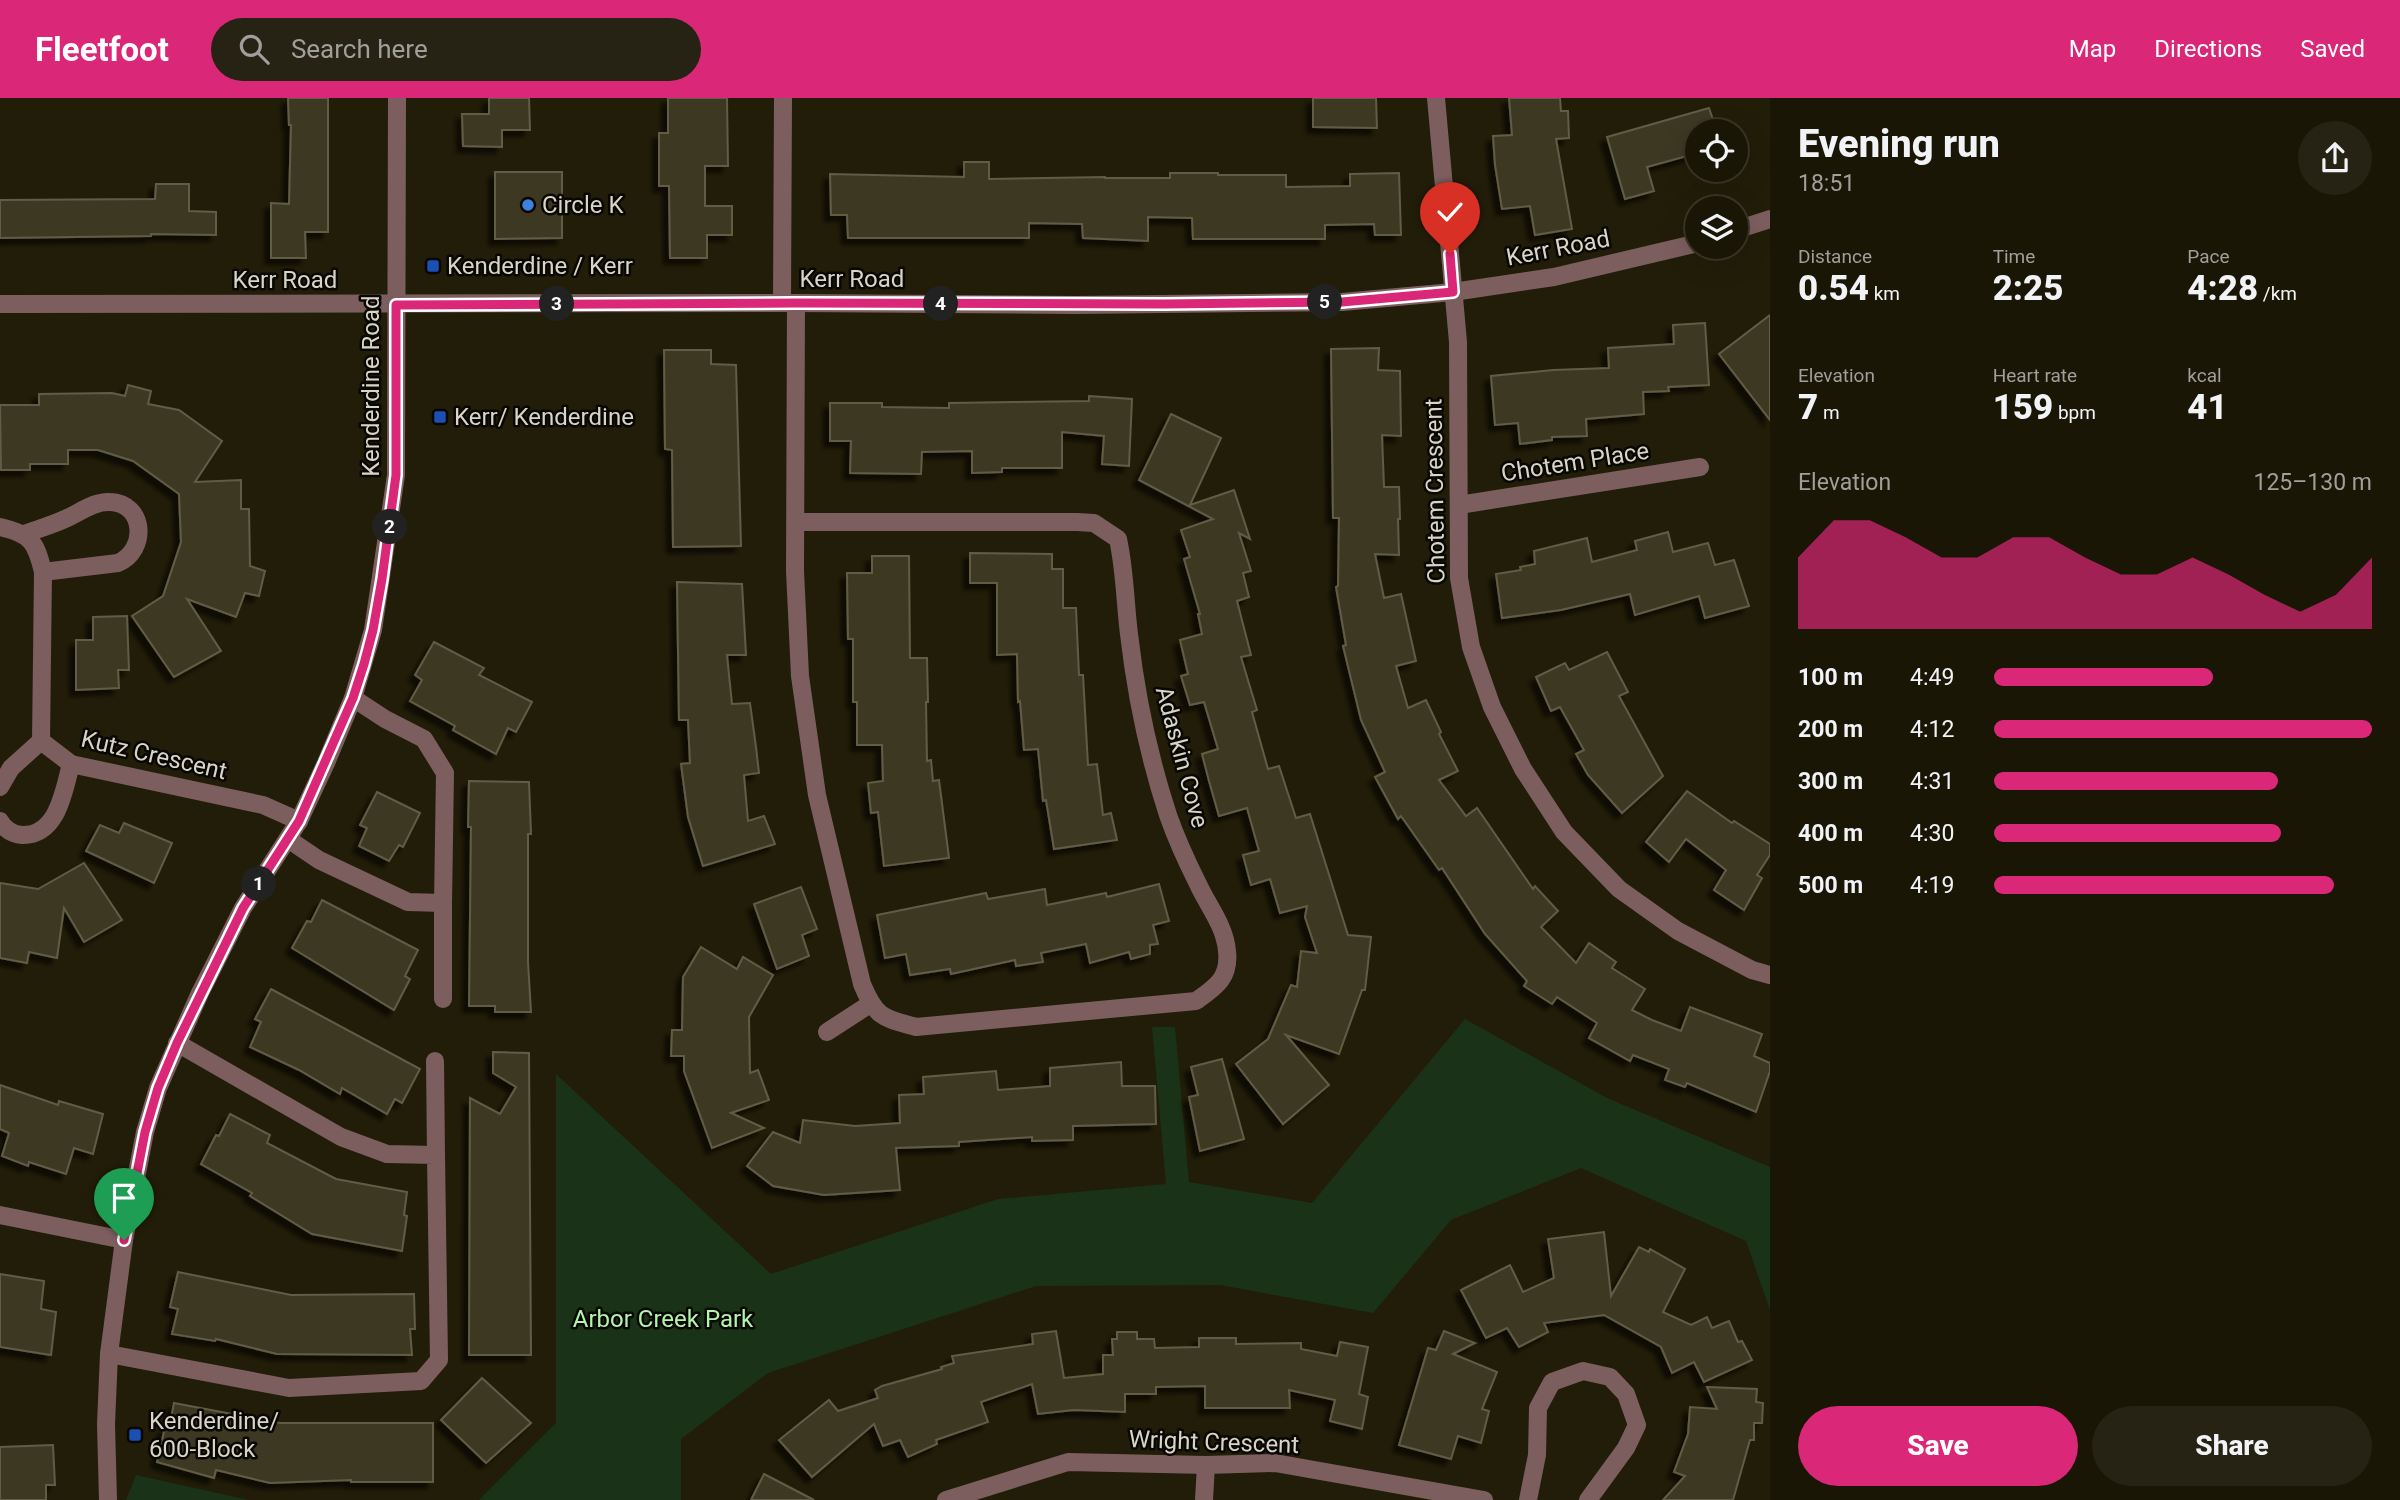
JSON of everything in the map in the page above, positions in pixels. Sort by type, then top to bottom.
[{"type":"street","name":"Kenderdine Road","points":[[108,1500],[106,1424],[109,1354],[124,1240],[145,1132],[158,1088],[243,908],[299,821],[353,698],[373,630],[395,488],[397,98]]},
{"type":"street","points":[[783,98],[800,676],[811,762],[862,984],[870,1004],[827,1032]]},
{"type":"street","name":"Chotem Crescent","points":[[1436,98],[1458,342],[1459,579],[1471,647],[1498,720],[1523,769],[1564,832],[1619,889],[1678,931],[1752,970],[1770,975]]},
{"type":"street","points":[[1748,226],[1770,219]]},
{"type":"street","name":"Kerr Road","points":[[0,304],[1075,305],[1342,302],[1453,292],[1554,277],[1685,246]]},
{"type":"street","name":"Chotem Place","points":[[1459,505],[1700,467]]},
{"type":"street","points":[[24,534],[64,520],[98,503],[124,505],[133,513],[139,537],[128,558],[118,563],[43,572]]},
{"type":"street","name":"Adaskin Cove","points":[[796,522],[1077,522],[1094,523],[1118,539],[1125,569],[1135,679],[1155,767],[1169,817],[1198,885],[1224,931],[1227,972],[1215,988],[1196,1001],[916,1027],[880,1015],[870,1004]]},
{"type":"street","points":[[0,527],[24,534],[38,551],[43,572],[41,741],[11,768],[0,787]]},
{"type":"street","points":[[353,698],[385,719],[424,739],[445,773],[443,999]]},
{"type":"street","name":"Kutz Crescent","points":[[41,741],[71,764],[263,805],[299,821]]},
{"type":"street","points":[[0,821],[5,829],[17,834],[30,835],[41,831],[52,821],[60,805],[71,764]]},
{"type":"street","points":[[288,839],[319,860],[408,902],[443,903]]},
{"type":"street","points":[[177,1043],[341,1137],[387,1154],[436,1155]]},
{"type":"street","points":[[109,1354],[289,1388],[421,1381],[439,1360],[435,1061]]},
{"type":"street","points":[[0,1215],[124,1240]]},
{"type":"street","points":[[1528,1500],[1537,1455],[1538,1408],[1552,1382],[1583,1371],[1610,1377],[1626,1394],[1637,1425],[1626,1448],[1588,1500]]},
{"type":"street","name":"Wright Crescent","points":[[946,1500],[1068,1462],[1206,1465],[1275,1463],[1484,1500]]},
{"type":"street","points":[[1204,1500],[1206,1465]]},
{"type":"green space","name":"Arbor Creek Park","points":[[1465,1019],[1607,1098],[1770,1167],[1770,1310],[1746,1241],[1581,1168],[1451,1220],[1373,1313],[1220,1285],[1036,1286],[768,1373],[681,1439],[681,1500],[479,1500],[556,1423],[556,1074],[771,1274],[998,1199],[1166,1184],[1152,1027],[1175,1027],[1189,1182],[1312,1203]]},
{"type":"green space","points":[[136,1475],[249,1500],[126,1500]]},
{"type":"building","points":[[288,98],[328,98],[328,232],[305,232],[306,258],[271,258],[271,203],[289,204],[291,125]]},
{"type":"building","points":[[489,98],[529,98],[530,130],[502,130],[502,147],[463,146],[462,114],[489,114]]},
{"type":"building","points":[[668,98],[727,98],[728,166],[705,166],[705,206],[732,206],[732,235],[707,235],[707,258],[670,258],[669,186],[659,186],[659,133],[668,133]]},
{"type":"building","points":[[1313,98],[1376,98],[1377,128],[1313,127]]},
{"type":"building","points":[[1509,98],[1560,98],[1561,111],[1568,111],[1569,138],[1556,139],[1572,229],[1535,235],[1530,206],[1502,209],[1493,136],[1512,135]]},
{"type":"building","points":[[1709,108],[1713,119],[1685,119],[1685,157],[1647,167],[1654,191],[1625,199],[1607,137]]},
{"type":"building","points":[[964,162],[989,162],[989,179],[1170,178],[1170,173],[1218,173],[1286,175],[1286,187],[1350,186],[1350,174],[1399,173],[1401,235],[1375,235],[1374,224],[1325,225],[1325,239],[1193,239],[1192,218],[1148,217],[1148,241],[1083,238],[1082,224],[1029,223],[1029,238],[848,238],[847,215],[831,215],[830,174],[964,177]]},
{"type":"building","name":"Circle K","points":[[495,172],[562,172],[562,238],[495,239]]},
{"type":"building","points":[[156,184],[189,184],[189,211],[216,212],[216,235],[0,238],[0,200],[155,199]]},
{"type":"building","points":[[1770,315],[1770,420],[1719,354]]},
{"type":"building","points":[[1705,323],[1709,385],[1668,387],[1669,391],[1643,392],[1644,414],[1586,419],[1587,436],[1552,437],[1552,440],[1520,444],[1518,423],[1495,425],[1491,376],[1609,368],[1608,348],[1674,344],[1673,325]]},
{"type":"building","points":[[1379,348],[1378,370],[1400,371],[1401,436],[1382,435],[1384,487],[1399,487],[1400,519],[1399,555],[1375,554],[1384,598],[1401,594],[1416,661],[1396,666],[1408,708],[1426,700],[1441,732],[1439,734],[1458,771],[1439,780],[1466,816],[1477,808],[1533,889],[1535,886],[1558,911],[1541,927],[1576,963],[1589,943],[1616,962],[1612,968],[1645,989],[1632,1010],[1681,1031],[1690,1007],[1762,1034],[1754,1056],[1770,1063],[1770,1071],[1756,1112],[1687,1083],[1685,1087],[1665,1080],[1669,1069],[1633,1055],[1630,1061],[1589,1038],[1597,1023],[1557,997],[1552,1004],[1524,986],[1527,981],[1485,934],[1442,868],[1439,870],[1401,816],[1398,819],[1375,777],[1385,772],[1361,720],[1343,646],[1346,645],[1336,587],[1339,518],[1333,518],[1331,349]]},
{"type":"building","points":[[664,350],[711,350],[711,364],[736,365],[741,546],[673,547],[672,450],[665,449]]},
{"type":"building","points":[[128,385],[151,391],[148,404],[179,410],[222,441],[195,482],[241,480],[241,509],[249,509],[250,566],[265,571],[259,596],[245,593],[236,617],[187,599],[221,651],[174,677],[132,616],[163,596],[181,542],[179,494],[133,461],[98,450],[68,450],[68,464],[30,464],[30,470],[1,470],[0,405],[39,405],[39,394],[112,393],[125,396]]},
{"type":"building","points":[[1089,396],[1132,399],[1129,466],[1102,464],[1104,436],[1062,432],[1062,468],[1002,468],[1002,472],[972,473],[972,451],[922,452],[921,474],[850,473],[851,441],[830,441],[830,403],[882,403],[882,407],[949,408],[949,403],[1089,401]]},
{"type":"building","points":[[1171,414],[1221,438],[1190,505],[1234,490],[1250,539],[1239,533],[1251,571],[1243,573],[1249,597],[1237,601],[1251,655],[1241,657],[1257,710],[1252,712],[1268,769],[1279,766],[1296,818],[1310,814],[1348,935],[1371,937],[1365,990],[1362,990],[1339,1054],[1286,1035],[1329,1085],[1283,1124],[1236,1064],[1268,1039],[1291,985],[1297,987],[1301,951],[1317,953],[1305,917],[1307,906],[1280,913],[1270,879],[1251,885],[1243,855],[1259,851],[1247,808],[1219,816],[1209,781],[1202,754],[1218,749],[1204,702],[1190,705],[1181,676],[1188,674],[1180,640],[1202,634],[1200,614],[1184,559],[1190,557],[1181,530],[1213,519],[1139,480]]},
{"type":"building","points":[[1668,532],[1673,552],[1708,543],[1715,565],[1734,560],[1749,606],[1705,618],[1699,596],[1635,615],[1630,594],[1561,610],[1502,618],[1496,574],[1521,570],[1520,567],[1535,564],[1534,551],[1587,538],[1592,562],[1637,550],[1635,541]]},
{"type":"building","points":[[970,553],[1052,554],[1052,569],[1063,569],[1063,608],[1076,608],[1079,675],[1083,675],[1088,765],[1097,764],[1103,815],[1111,813],[1117,840],[1054,849],[1046,800],[1043,801],[1038,749],[1024,750],[1020,701],[1018,702],[1017,654],[997,655],[997,583],[970,583]]},
{"type":"building","points":[[872,556],[909,556],[910,658],[927,658],[927,761],[931,760],[933,781],[939,780],[949,858],[884,866],[878,812],[871,813],[868,783],[883,781],[882,745],[857,745],[857,702],[853,702],[853,639],[848,639],[847,573],[872,573]]},
{"type":"building","points":[[677,582],[742,584],[746,655],[727,655],[732,704],[750,703],[759,773],[744,775],[748,821],[764,816],[775,844],[703,866],[688,817],[681,764],[690,763],[688,720],[679,720]]},
{"type":"building","points":[[127,616],[129,670],[118,670],[119,688],[76,690],[76,640],[93,640],[93,617]]},
{"type":"building","points":[[434,642],[484,668],[479,675],[532,702],[516,732],[508,728],[496,754],[453,730],[455,726],[410,701],[422,680],[415,675]]},
{"type":"building","points":[[1607,652],[1628,692],[1619,696],[1663,776],[1622,813],[1588,775],[1576,754],[1584,750],[1560,707],[1551,711],[1536,677],[1565,663],[1569,670]]},
{"type":"building","points":[[469,781],[529,782],[531,834],[528,834],[528,962],[531,1012],[495,1012],[495,1006],[469,1006]]},
{"type":"building","points":[[1687,791],[1732,823],[1734,821],[1770,844],[1770,855],[1757,875],[1762,878],[1744,910],[1714,890],[1726,870],[1686,839],[1669,862],[1646,842]]},
{"type":"building","points":[[377,792],[420,813],[403,847],[399,845],[389,861],[359,846],[367,828],[360,825]]},
{"type":"building","points":[[124,823],[172,843],[154,883],[86,851],[100,825],[119,833]]},
{"type":"building","points":[[84,863],[122,920],[84,942],[64,908],[57,958],[29,952],[27,963],[0,958],[0,883],[38,889]]},
{"type":"building","points":[[1159,884],[1169,921],[1153,925],[1158,944],[1150,945],[1150,954],[1131,959],[1129,952],[1090,963],[1086,944],[1041,953],[1043,962],[1016,966],[1015,960],[951,974],[950,969],[910,975],[906,954],[885,958],[877,915],[986,893],[988,899],[1045,889],[1047,905],[1106,893],[1107,897]]},
{"type":"building","points":[[801,887],[817,929],[802,935],[809,956],[777,969],[754,904]]},
{"type":"building","points":[[322,900],[418,950],[405,976],[410,979],[394,1010],[292,948],[307,921],[311,922]]},
{"type":"building","points":[[701,947],[737,969],[743,957],[773,975],[749,1017],[750,1073],[758,1070],[769,1100],[731,1113],[764,1128],[712,1148],[684,1071],[684,1056],[671,1056],[672,1030],[682,1030],[683,977]]},
{"type":"building","points":[[271,989],[420,1069],[402,1103],[395,1099],[387,1114],[342,1088],[340,1094],[299,1070],[250,1047],[261,1022],[255,1019]]},
{"type":"building","points":[[493,1052],[529,1053],[531,1355],[469,1355],[470,1098],[500,1114],[516,1087],[493,1073]]},
{"type":"building","points":[[1222,1059],[1244,1139],[1200,1151],[1189,1097],[1198,1095],[1191,1067]]},
{"type":"building","points":[[1121,1062],[1122,1086],[1155,1086],[1156,1124],[1073,1126],[1073,1140],[1032,1141],[1032,1137],[959,1142],[959,1146],[896,1148],[900,1190],[824,1195],[773,1186],[747,1166],[773,1132],[800,1143],[803,1120],[855,1126],[900,1123],[899,1095],[924,1094],[923,1077],[996,1071],[998,1090],[1050,1086],[1050,1068]]},
{"type":"building","points":[[0,1085],[58,1105],[59,1101],[103,1114],[93,1154],[74,1148],[66,1174],[29,1162],[28,1166],[2,1156],[9,1133],[0,1129]]},
{"type":"building","points":[[230,1114],[270,1135],[267,1143],[336,1179],[407,1192],[402,1251],[312,1234],[250,1196],[252,1193],[201,1164]]},
{"type":"building","points":[[1604,1232],[1611,1296],[1639,1247],[1649,1252],[1650,1249],[1685,1269],[1663,1312],[1691,1325],[1707,1317],[1712,1328],[1729,1321],[1738,1342],[1742,1341],[1752,1360],[1704,1382],[1694,1362],[1672,1373],[1661,1347],[1604,1315],[1544,1323],[1548,1332],[1519,1347],[1507,1328],[1486,1338],[1461,1290],[1510,1265],[1523,1292],[1554,1278],[1548,1239]]},
{"type":"building","points":[[178,1272],[291,1295],[414,1294],[415,1329],[410,1329],[412,1355],[277,1354],[216,1339],[215,1341],[172,1334],[178,1309],[170,1307]]},
{"type":"building","points":[[0,1274],[44,1281],[41,1309],[56,1312],[51,1355],[0,1347]]},
{"type":"building","points":[[1056,1331],[1064,1378],[1103,1374],[1103,1355],[1113,1355],[1112,1339],[1117,1339],[1117,1332],[1137,1332],[1137,1339],[1154,1339],[1155,1348],[1199,1347],[1199,1338],[1236,1338],[1236,1344],[1301,1343],[1301,1349],[1337,1356],[1340,1342],[1368,1347],[1359,1394],[1368,1397],[1362,1429],[1330,1421],[1335,1400],[1289,1390],[1290,1408],[1205,1408],[1205,1386],[1156,1387],[1156,1394],[1125,1394],[1125,1412],[1074,1410],[1038,1414],[1032,1384],[981,1402],[988,1422],[936,1440],[937,1444],[908,1457],[900,1440],[883,1446],[874,1424],[812,1477],[779,1440],[829,1400],[838,1411],[878,1398],[875,1390],[882,1386],[942,1369],[941,1367],[954,1363],[952,1356],[1033,1344],[1032,1334]]},
{"type":"building","points":[[1444,1331],[1475,1343],[1453,1354],[1497,1372],[1482,1409],[1489,1411],[1481,1443],[1458,1436],[1451,1459],[1399,1445],[1428,1348],[1436,1350]]},
{"type":"building","points":[[482,1378],[531,1423],[486,1463],[441,1420]]},
{"type":"building","points":[[1707,1387],[1757,1389],[1756,1402],[1763,1403],[1762,1423],[1754,1423],[1754,1440],[1750,1440],[1733,1500],[1663,1500],[1685,1476],[1674,1472],[1688,1434],[1690,1407],[1717,1409]]},
{"type":"building","points":[[174,1403],[280,1423],[433,1423],[433,1482],[351,1480],[270,1483],[216,1470],[214,1478],[157,1462],[165,1427],[169,1429]]},
{"type":"building","points":[[53,1445],[55,1485],[46,1485],[46,1500],[0,1500],[0,1447]]},
{"type":"building","points":[[764,1474],[814,1500],[751,1500]]},
{"type":"place","name":"Circle K","points":[[528,205]]},
{"type":"place","name":"Kenderdine / Kerr","points":[[433,266]]},
{"type":"place","name":"Kerr/ Kenderdine","points":[[440,417]]},
{"type":"place","name":"Kenderdine/ 600-Block","points":[[135,1435]]},
{"type":"route","points":[[124,1240],[145,1132],[158,1088],[200,993],[243,908],[299,821],[353,698],[364,664],[382,579],[396,475],[396,305],[1075,305],[1342,302],[1453,292],[1450,254]]}]
